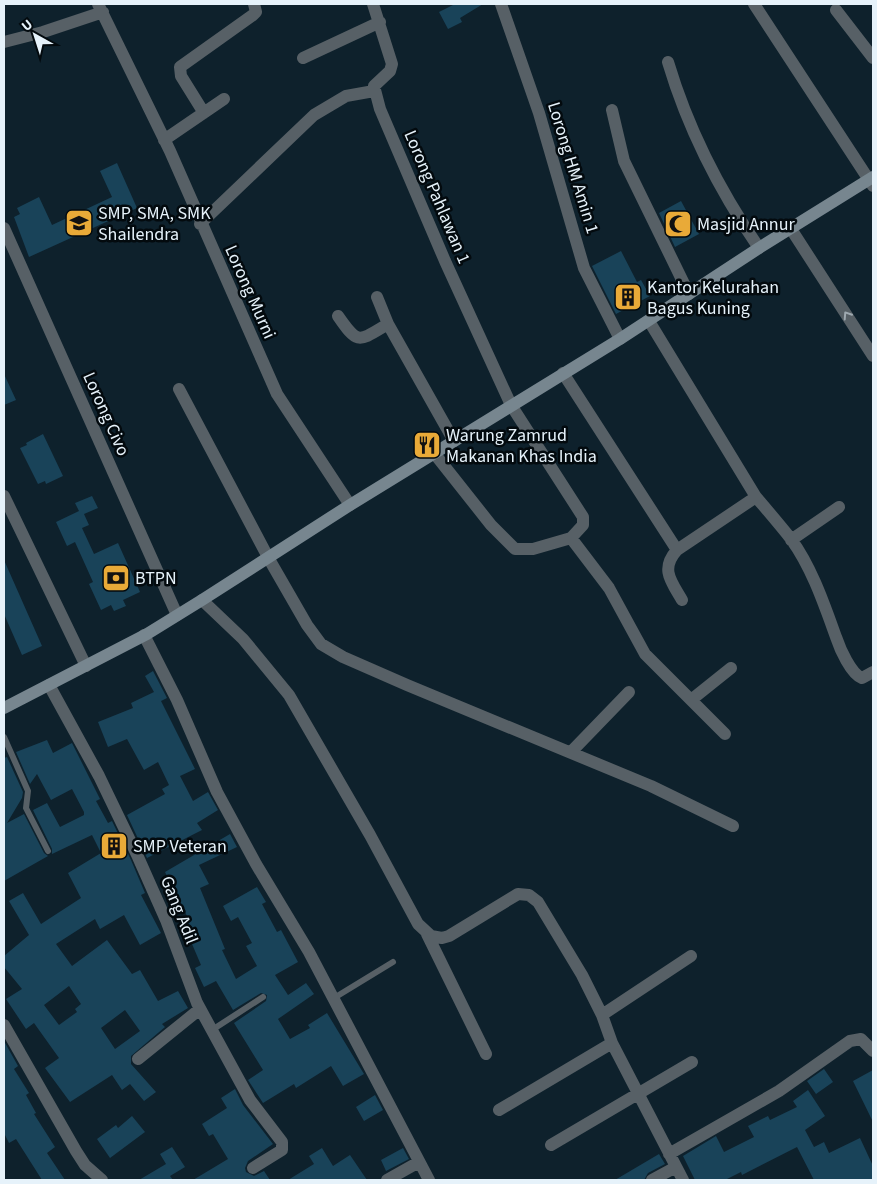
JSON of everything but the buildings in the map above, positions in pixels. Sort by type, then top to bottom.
[{"type":"main road","points":[[4,708],[144,635],[202,600],[350,505],[563,373],[620,340],[759,248],[872,181]]},
{"type":"street","points":[[204,113],[181,76],[180,67],[253,16],[256,12],[254,4]]},
{"type":"street","points":[[200,224],[310,118],[346,96],[374,91],[375,84],[390,71],[392,66],[373,4]]},
{"type":"street","name":"Lorong HM Amin 1","points":[[501,4],[539,113],[584,268],[620,340]]},
{"type":"street","points":[[754,4],[872,181]]},
{"type":"street","points":[[4,42],[42,32],[101,8]]},
{"type":"street","name":"Lorong Murni","points":[[101,8],[164,140],[277,394],[350,505]]},
{"type":"street","points":[[836,10],[873,58]]},
{"type":"street","points":[[303,58],[380,22]]},
{"type":"street","points":[[668,62],[678,94],[702,154],[742,223],[759,248]]},
{"type":"street","name":"Lorong Pahlawan 1","points":[[374,91],[445,261],[511,405],[583,517],[583,525],[571,538]]},
{"type":"street","points":[[164,140],[224,99]]},
{"type":"street","points":[[612,110],[624,161],[689,294]]},
{"type":"street","name":"Lorong Civo","points":[[4,228],[177,615]]},
{"type":"street","points":[[791,229],[873,356]]},
{"type":"street","points":[[377,297],[388,324],[454,441]]},
{"type":"street","points":[[338,316],[352,336],[358,338],[370,335],[388,324]]},
{"type":"street","points":[[649,321],[756,497],[791,540],[823,600],[838,644],[855,673],[862,678],[873,672]]},
{"type":"street","points":[[563,373],[677,550]]},
{"type":"street","points":[[179,389],[269,558],[312,633],[330,650],[407,686],[651,786],[733,826]]},
{"type":"street","points":[[434,453],[491,526],[514,549],[534,549],[571,538],[609,588],[645,654],[725,734]]},
{"type":"street","points":[[4,496],[86,666]]},
{"type":"street","points":[[682,600],[671,581],[667,567],[668,561],[677,550],[756,497]]},
{"type":"street","points":[[791,540],[839,508]]},
{"type":"street","points":[[202,600],[243,639],[289,695],[370,835],[418,924],[427,934],[486,1054]]},
{"type":"street","points":[[144,635],[177,700],[217,792],[256,864],[309,952],[429,1180]]},
{"type":"street","points":[[691,700],[731,668]]},
{"type":"street","name":"Gang Adil","points":[[49,684],[99,776],[138,856],[166,920],[200,1009],[255,1108],[271,1125],[284,1146],[279,1153],[253,1168]]},
{"type":"street","points":[[571,752],[629,692]]},
{"type":"street","points":[[427,934],[436,938],[449,936],[522,893],[529,895],[538,902],[582,975],[602,1015],[612,1043],[682,1180]]},
{"type":"street","points":[[602,1015],[691,956]]},
{"type":"street","points":[[138,1058],[200,1009]]},
{"type":"street","points":[[4,1025],[76,1151],[85,1165],[102,1180]]},
{"type":"street","points":[[669,1154],[779,1091],[850,1041],[862,1039],[873,1051]]},
{"type":"street","points":[[499,1110],[612,1043]]},
{"type":"street","points":[[551,1144],[692,1062]]},
{"type":"street","points":[[387,1180],[419,1162]]},
{"type":"street","points":[[652,1180],[676,1167]]},
{"type":"lane","points":[[4,738],[28,791],[26,808],[48,851]]},
{"type":"lane","points":[[334,998],[393,962]]},
{"type":"lane","points":[[212,1030],[263,997]]},
{"type":"place","name":"SMP, SMA, SMK Shailendra","points":[[79,223]]},
{"type":"place","name":"Masjid Annur","points":[[678,224]]},
{"type":"place","name":"Kantor Kelurahan Bagus Kuning","points":[[628,297]]},
{"type":"place","name":"Warung Zamrud Makanan Khas India","points":[[427,445]]},
{"type":"place","name":"BTPN","points":[[116,578]]},
{"type":"place","name":"SMP Veteran","points":[[114,846]]}]
